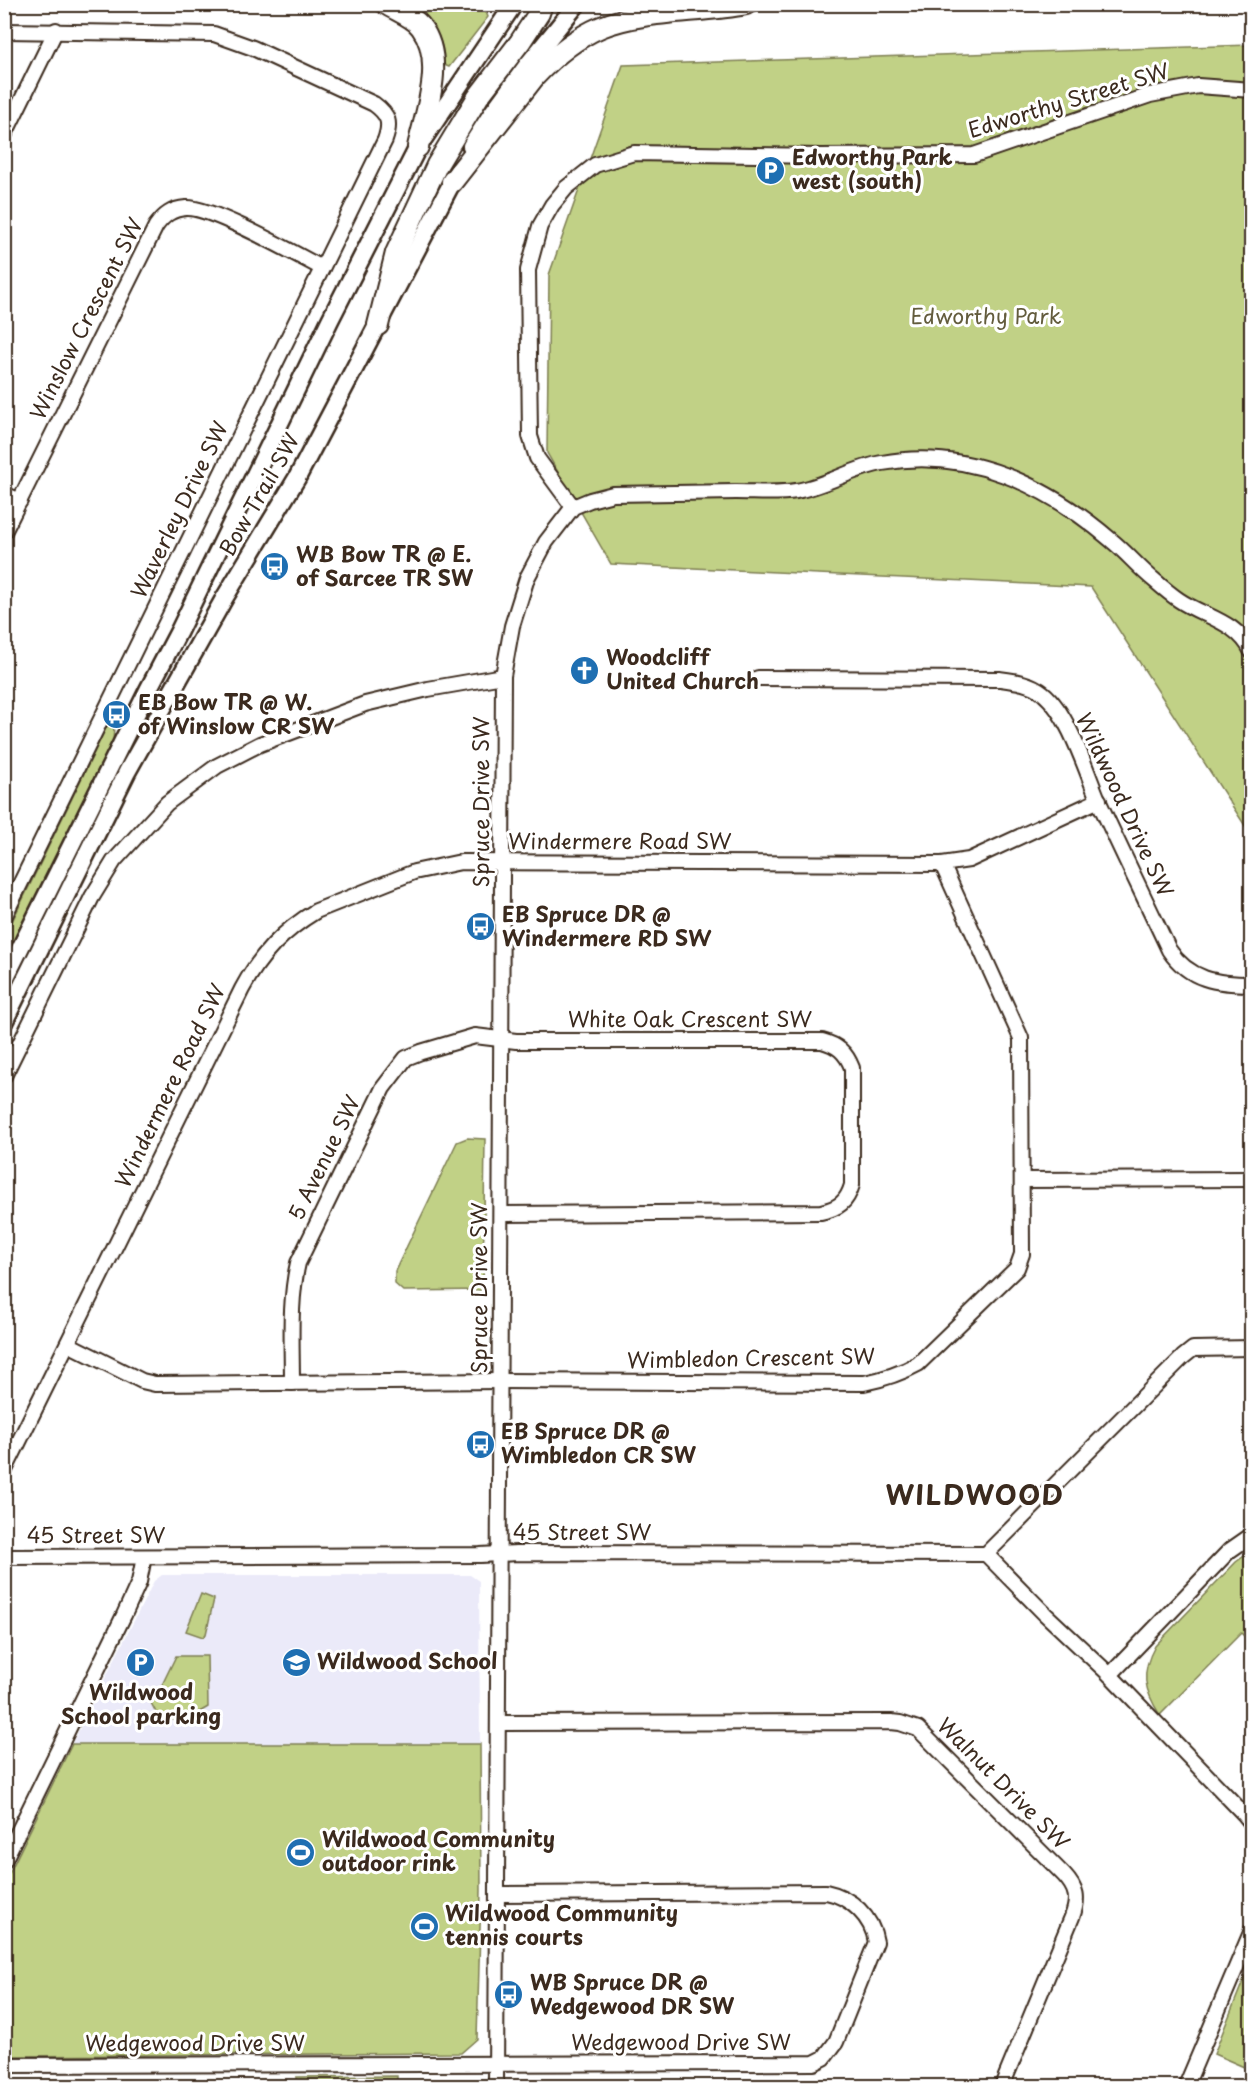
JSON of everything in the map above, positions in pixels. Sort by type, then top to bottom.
[{"type":"highway","points":[[386,4],[421,26],[431,48],[431,84],[418,147]]},
{"type":"highway","points":[[378,325],[396,252],[437,165],[478,97],[520,42],[539,13],[542,4]]},
{"type":"highway","points":[[452,182],[535,76],[575,41],[600,27],[636,18],[746,4]]},
{"type":"main road","name":"Bow Trail SW","points":[[4,981],[418,147],[514,4]]},
{"type":"main road","name":"Bow Trail SW","points":[[4,1022],[127,772],[225,597],[297,478],[452,182],[492,113],[577,4]]},
{"type":"main road","points":[[204,578],[210,595],[225,597]]},
{"type":"street","points":[[4,31],[56,30],[4,136]]},
{"type":"street","name":"Waverley Drive SW","points":[[4,917],[8,902],[389,130],[389,120],[374,104],[253,48],[214,34],[56,30]]},
{"type":"street","name":"Edworthy Street SW","points":[[573,507],[537,458],[530,436],[528,270],[540,226],[552,205],[566,188],[595,165],[634,153],[821,156],[974,154],[1150,95],[1198,86],[1251,90]]},
{"type":"street","name":"Winslow Crescent SW","points":[[4,532],[156,226],[166,213],[187,208],[202,211],[249,231],[322,268]]},
{"type":"street","points":[[573,507],[614,494],[795,491],[829,482],[878,464],[903,459],[926,458],[973,464],[1009,476],[1054,498],[1112,540],[1147,574],[1180,601],[1225,622],[1248,645],[1251,652]]},
{"type":"street","points":[[4,494],[20,501]]},
{"type":"street","name":"Spruce Drive SW","points":[[496,2086],[499,1894],[503,676],[512,626],[527,578],[546,542],[573,507]]},
{"type":"street","points":[[4,1076],[92,897],[114,861],[167,803],[217,766],[260,744],[365,704],[428,689],[503,676]]},
{"type":"street","name":"Wildwood Drive SW","points":[[758,678],[1000,679],[1021,682],[1042,693],[1054,706],[1070,733],[1169,951],[1178,964],[1216,983],[1251,984]]},
{"type":"street","name":"Windermere Road SW","points":[[4,1472],[242,989],[266,952],[289,929],[316,911],[414,872],[461,862],[942,864],[969,860],[1099,800]]},
{"type":"street","name":"Wimbledon Crescent SW","points":[[68,1344],[148,1382],[864,1383],[896,1375],[918,1364],[1017,1268],[1022,1254],[1021,1038],[942,864]]},
{"type":"street","name":"5 Avenue SW","points":[[292,1383],[293,1284],[298,1263],[383,1088],[406,1058],[475,1036],[502,1039]]},
{"type":"street","name":"White Oak Crescent SW","points":[[501,1214],[821,1212],[842,1204],[848,1198],[852,1185],[852,1068],[844,1053],[835,1045],[822,1041],[516,1041],[502,1039]]},
{"type":"street","points":[[1022,1180],[1251,1179]]},
{"type":"street","points":[[1251,1348],[1193,1349],[986,1554],[1110,1675],[1251,1824]]},
{"type":"street","points":[[1110,1675],[1229,1551],[1251,1535]]},
{"type":"street","name":"45 Street SW","points":[[4,1557],[986,1554]]},
{"type":"street","points":[[4,1861],[124,1616],[139,1582],[144,1557]]},
{"type":"street","name":"Walnut Drive SW","points":[[499,1723],[891,1722],[918,1729],[1073,1884],[1077,1895],[1074,1911],[1002,2086]]},
{"type":"street","name":"Wedgewood Drive SW","points":[[4,2065],[814,2063],[824,2058],[836,2042],[876,1942],[873,1926],[862,1913],[844,1898],[826,1892],[499,1894]]},
{"type":"street","points":[[1186,2086],[1251,1930]]},
{"type":"shaded area","name":"Wildwood School","points":[[162,1575],[470,1575],[479,1581],[480,1744],[72,1744],[154,1581]]},
{"type":"green space","points":[[484,7],[488,17],[449,67],[444,65],[442,45],[433,27],[424,16],[426,10]]},
{"type":"green space","name":"Edworthy Park","points":[[1251,45],[1251,835],[1091,587],[611,564],[547,453],[549,275],[623,65]]},
{"type":"green space","points":[[112,716],[117,719],[114,726],[113,743],[5,964],[5,936]]},
{"type":"green space","points":[[467,1138],[485,1139],[483,1290],[403,1291],[395,1284],[395,1271],[457,1142]]},
{"type":"green space","points":[[1251,1551],[1251,1643],[1241,1633],[1160,1715],[1150,1697],[1146,1681],[1147,1665],[1155,1646],[1236,1562]]},
{"type":"green space","points":[[201,1594],[214,1599],[206,1634],[203,1637],[186,1631]]},
{"type":"green space","points":[[176,1656],[207,1656],[208,1707],[185,1719],[159,1718],[150,1701],[154,1691],[159,1691]]},
{"type":"green space","points":[[72,1744],[480,1744],[481,1891],[477,2039],[461,2053],[5,2056],[5,1882]]},
{"type":"green space","points":[[1251,1961],[1251,2070],[1214,2054]]},
{"type":"green space","points":[[397,2076],[397,2086],[296,2086],[296,2077]]},
{"type":"place","name":"Edworthy Park west (south)","points":[[771,170]]},
{"type":"place","name":"WB Bow TR @ E. of Sarcee TR SW","points":[[275,567]]},
{"type":"place","name":"Woodcliff United Church","points":[[585,670]]},
{"type":"place","name":"EB Bow TR @ W. of Winslow CR SW","points":[[117,715]]},
{"type":"place","name":"EB Spruce DR @ Windermere RD SW","points":[[481,927]]},
{"type":"place","name":"EB Spruce DR @ Wimbledon CR SW","points":[[480,1444]]},
{"type":"place","name":"Wildwood School parking","points":[[141,1662]]},
{"type":"place","name":"Wildwood School","points":[[296,1662]]},
{"type":"place","name":"Wildwood Community outdoor rink","points":[[301,1852]]},
{"type":"place","name":"Wildwood Community tennis courts","points":[[424,1926]]},
{"type":"place","name":"WB Spruce DR @ Wedgewood DR SW","points":[[509,1995]]},
{"type":"district","name":"WILDWOOD","points":[[975,1496]]}]
